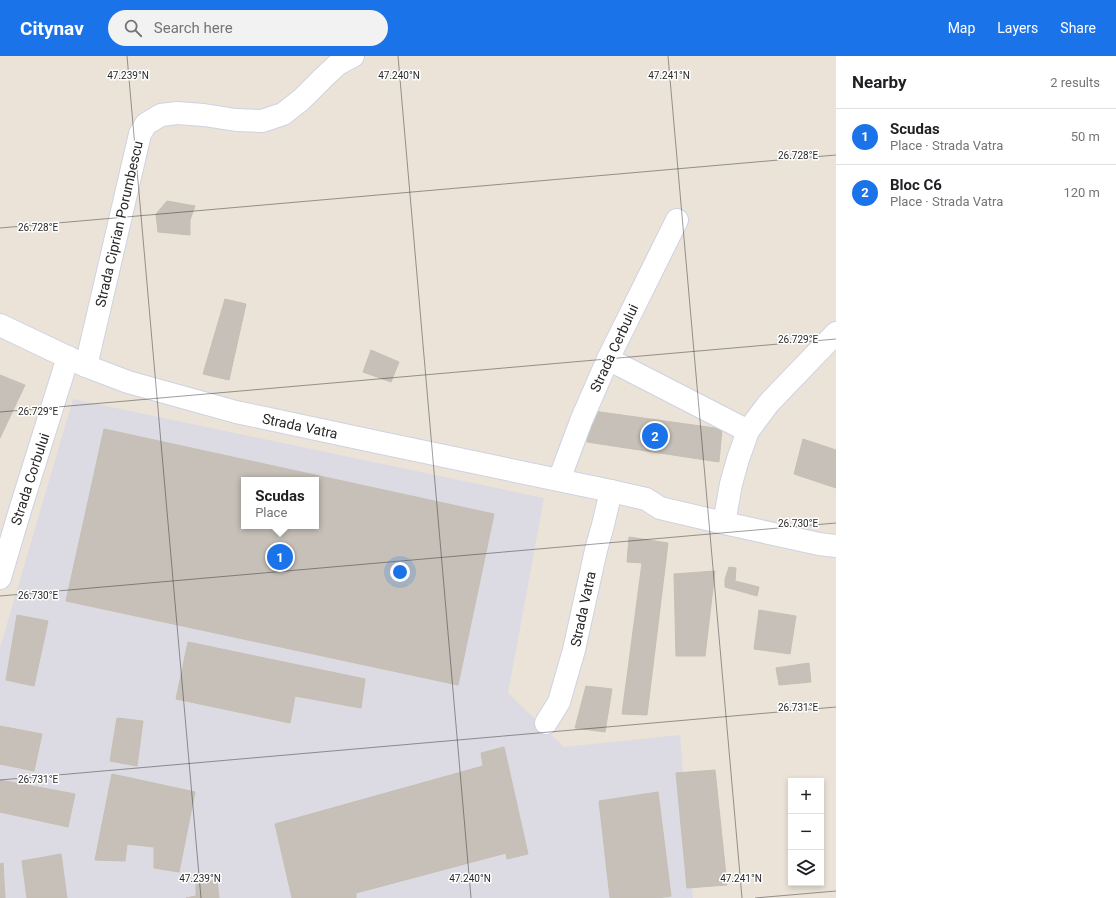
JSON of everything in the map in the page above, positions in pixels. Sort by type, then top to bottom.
[{"type":"street","name":"Strada Ciprian Porumbescu","points":[[77,362],[140,134],[146,124],[161,115],[177,113],[236,120],[262,121],[283,114],[301,100],[338,64],[353,56]]},
{"type":"street","name":"Strada Cerbului","points":[[559,480],[581,422],[608,359],[677,220]]},
{"type":"street","name":"Strada Vatra","points":[[0,325],[77,362],[128,382],[236,412],[611,491],[646,499],[660,508],[726,517],[836,540]]},
{"type":"street","points":[[726,517],[731,484],[748,431],[768,404],[836,333]]},
{"type":"street","points":[[608,359],[748,431]]},
{"type":"street","name":"Strada Corbului","points":[[0,578],[21,507],[77,362]]},
{"type":"street","name":"Strada Vatra","points":[[546,723],[559,702],[574,650],[596,550],[611,491]]},
{"type":"shaded area","points":[[73,399],[544,498],[508,693],[564,747],[680,735],[693,898],[0,898],[0,648]]},
{"type":"building","points":[[167,201],[195,206],[190,220],[190,235],[158,232],[156,214]]},
{"type":"building","points":[[225,299],[246,304],[229,380],[203,374]]},
{"type":"building","points":[[371,350],[399,362],[391,382],[363,372]]},
{"type":"building","points":[[0,375],[25,385],[0,438]]},
{"type":"building","points":[[593,411],[722,429],[719,462],[587,442]]},
{"type":"building","points":[[104,429],[494,514],[458,685],[66,601]]},
{"type":"building","points":[[803,439],[836,450],[836,488],[794,474]]},
{"type":"building","points":[[629,537],[668,543],[647,715],[622,714],[642,563],[627,562]]},
{"type":"building","points":[[729,567],[736,568],[735,581],[759,587],[757,596],[725,587],[725,579]]},
{"type":"building","points":[[715,571],[705,656],[676,656],[674,574]]},
{"type":"building","points":[[759,610],[796,616],[790,654],[754,649]]},
{"type":"building","points":[[17,615],[48,621],[34,686],[6,680]]},
{"type":"building","points":[[188,642],[365,679],[361,708],[295,696],[290,723],[176,699]]},
{"type":"building","points":[[809,663],[811,682],[779,685],[776,668]]},
{"type":"building","points":[[586,686],[612,689],[605,732],[575,728]]},
{"type":"building","points":[[117,718],[143,721],[137,766],[110,761]]},
{"type":"building","points":[[0,726],[42,734],[34,771],[0,764]]},
{"type":"building","points":[[504,747],[528,854],[507,859],[506,853],[356,893],[356,898],[292,898],[275,824],[483,766],[481,753]]},
{"type":"building","points":[[715,770],[727,885],[687,888],[676,773]]},
{"type":"building","points":[[112,774],[195,792],[179,872],[154,868],[154,847],[127,844],[125,861],[95,860]]},
{"type":"building","points":[[0,780],[75,794],[68,827],[0,812]]},
{"type":"building","points":[[658,792],[671,896],[658,898],[610,898],[599,801]]},
{"type":"building","points":[[61,854],[67,898],[27,898],[22,861]]},
{"type":"building","points":[[3,863],[5,898],[0,898],[0,864]]},
{"type":"building","points":[[217,880],[219,898],[186,898],[196,896],[196,884]]},
{"type":"place","name":"Bloc C6","points":[[655,436]]},
{"type":"place","name":"Scudas","points":[[280,557]]}]
